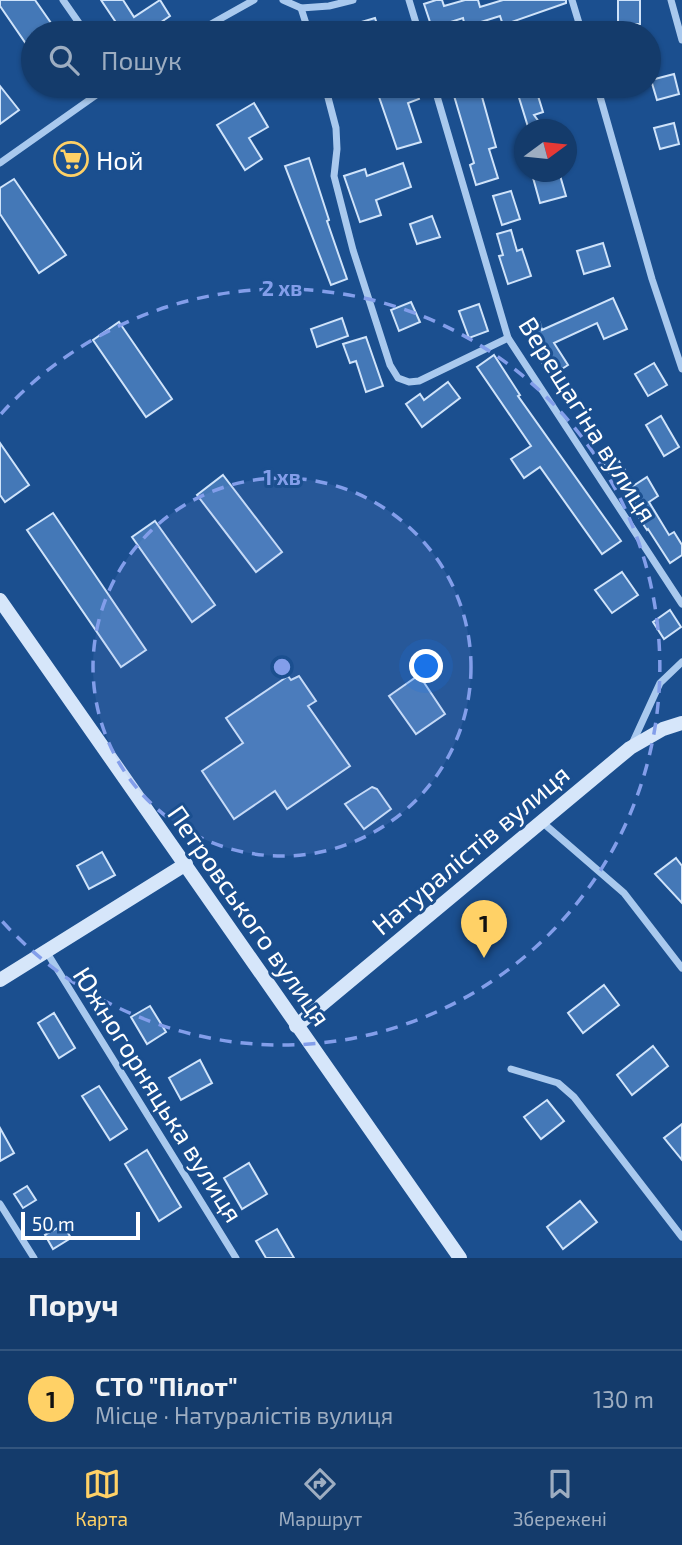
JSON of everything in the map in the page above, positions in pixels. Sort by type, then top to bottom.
[{"type":"main road","name":"Петровського вулиця","points":[[0,600],[460,1258]]},
{"type":"main road","name":"Натуралістів вулиця","points":[[296,1026],[630,748],[663,729],[682,723]]},
{"type":"main road","points":[[0,980],[186,864]]},
{"type":"street","points":[[63,0],[78,21]]},
{"type":"street","points":[[216,21],[254,0]]},
{"type":"street","points":[[283,0],[301,8],[330,6],[353,0]]},
{"type":"street","points":[[409,0],[415,21]]},
{"type":"street","points":[[572,0],[578,21]]},
{"type":"street","points":[[671,0],[682,40]]},
{"type":"street","points":[[301,8],[305,21]]},
{"type":"street","points":[[0,163],[92,98]]},
{"type":"street","points":[[328,98],[336,128],[334,176],[343,215],[390,365],[398,379],[419,381],[508,338]]},
{"type":"street","name":"Верещагіна вулиця","points":[[438,98],[508,338],[682,604]]},
{"type":"street","points":[[600,98],[652,279],[682,369]]},
{"type":"street","points":[[630,748],[660,683],[682,662]]},
{"type":"street","points":[[542,822],[624,893],[682,968]]},
{"type":"street","name":"Южногорняцька вулиця","points":[[46,951],[236,1258]]},
{"type":"street","points":[[510,1069],[558,1083],[574,1097],[682,1237]]},
{"type":"street","points":[[0,1204],[34,1258]]},
{"type":"building","points":[[0,0],[35,0],[50,21],[21,21],[21,37],[0,6]]},
{"type":"building","points":[[101,0],[123,0],[134,17],[160,0],[170,16],[163,21],[115,21]]},
{"type":"building","points":[[442,0],[444,6],[465,0],[478,0],[480,7],[503,0],[566,0],[566,3],[514,21],[502,21],[500,16],[484,21],[464,21],[463,18],[454,21],[430,21],[424,4]]},
{"type":"building","points":[[618,0],[640,0],[640,21],[618,21]]},
{"type":"building","points":[[674,74],[679,94],[657,100],[661,98],[661,77]]},
{"type":"building","points":[[0,86],[19,110],[0,124]]},
{"type":"building","points":[[379,98],[419,98],[408,103],[421,142],[397,149]]},
{"type":"building","points":[[455,98],[482,98],[496,147],[489,149],[498,178],[476,185],[470,165],[474,163]]},
{"type":"building","points":[[519,98],[539,98],[543,112],[534,115],[537,119],[526,119]]},
{"type":"building","points":[[254,103],[268,127],[249,138],[262,159],[245,170],[217,125]]},
{"type":"building","points":[[674,123],[679,144],[660,149],[654,128]]},
{"type":"building","points":[[309,158],[347,279],[331,285],[285,166]]},
{"type":"building","points":[[403,163],[411,187],[376,200],[381,215],[360,222],[344,176],[365,169],[367,176]]},
{"type":"building","points":[[14,179],[66,255],[39,273],[0,214],[0,188]]},
{"type":"building","points":[[534,182],[562,182],[566,196],[540,203]]},
{"type":"building","points":[[511,191],[520,219],[502,225],[493,196]]},
{"type":"building","points":[[432,216],[440,237],[417,244],[410,224]]},
{"type":"building","points":[[511,230],[517,251],[522,249],[531,276],[508,284],[499,256],[503,255],[497,234]]},
{"type":"building","points":[[603,243],[610,266],[584,274],[577,251]]},
{"type":"building","points":[[613,298],[627,329],[604,339],[597,323],[554,343],[568,365],[551,376],[534,351],[526,332],[540,323],[542,330]]},
{"type":"building","points":[[411,302],[420,322],[399,331],[391,310]]},
{"type":"building","points":[[479,304],[488,331],[469,338],[459,311]]},
{"type":"building","points":[[342,318],[348,336],[317,347],[311,329]]},
{"type":"building","points":[[119,322],[172,399],[146,417],[93,340]]},
{"type":"building","points":[[366,337],[383,386],[366,392],[356,361],[350,363],[343,344]]},
{"type":"building","points":[[494,355],[520,395],[518,396],[621,541],[602,554],[540,467],[524,478],[511,459],[531,446],[477,367]]},
{"type":"building","points":[[654,363],[667,385],[648,396],[635,374]]},
{"type":"building","points":[[448,382],[460,398],[422,427],[406,404],[420,394],[424,400]]},
{"type":"building","points":[[661,416],[679,447],[664,456],[646,425]]},
{"type":"building","points":[[0,443],[29,485],[5,502],[0,495]]},
{"type":"building","points":[[614,454],[625,470],[613,478],[602,462]]},
{"type":"building","points":[[223,475],[282,552],[256,572],[197,495]]},
{"type":"building","points":[[647,477],[658,496],[649,502],[669,535],[674,532],[682,545],[682,555],[670,563],[639,518],[643,516],[627,490]]},
{"type":"building","points":[[53,513],[146,650],[121,667],[27,530]]},
{"type":"building","points":[[155,521],[215,605],[192,622],[132,537]]},
{"type":"building","points":[[622,572],[638,595],[612,613],[595,590]]},
{"type":"building","points":[[670,610],[681,627],[664,639],[653,622]]},
{"type":"building","points":[[419,675],[445,714],[416,734],[389,696]]},
{"type":"building","points":[[288,676],[291,680],[299,676],[316,701],[308,706],[350,766],[287,809],[275,791],[234,819],[202,771],[243,743],[226,718]]},
{"type":"building","points":[[372,787],[377,789],[391,809],[364,829],[345,804]]},
{"type":"building","points":[[102,852],[115,875],[89,889],[77,866]]},
{"type":"building","points":[[676,858],[682,866],[682,903],[655,874]]},
{"type":"building","points":[[604,985],[619,1005],[583,1033],[568,1013]]},
{"type":"building","points":[[150,1006],[166,1032],[147,1044],[131,1017]]},
{"type":"building","points":[[54,1013],[75,1048],[59,1058],[38,1023]]},
{"type":"building","points":[[653,1046],[668,1066],[632,1095],[617,1075]]},
{"type":"building","points":[[200,1060],[212,1083],[181,1100],[169,1078]]},
{"type":"building","points":[[99,1086],[127,1129],[110,1140],[82,1096]]},
{"type":"building","points":[[547,1100],[564,1121],[541,1139],[524,1117]]},
{"type":"building","points":[[682,1124],[682,1160],[664,1138]]},
{"type":"building","points":[[0,1128],[14,1153],[0,1161]]},
{"type":"building","points":[[147,1150],[181,1207],[159,1221],[125,1164]]},
{"type":"building","points":[[249,1163],[267,1194],[242,1209],[224,1178]]},
{"type":"building","points":[[27,1186],[36,1200],[23,1208],[14,1194]]},
{"type":"building","points":[[580,1201],[597,1222],[563,1249],[547,1227]]},
{"type":"building","points":[[63,1225],[71,1238],[53,1249],[45,1235]]},
{"type":"building","points":[[277,1229],[294,1258],[266,1258],[256,1241]]},
{"type":"place","name":"Ной","points":[[71,159]]},
{"type":"place","name":"СТО \"Пілот\"","points":[[484,958]]}]
